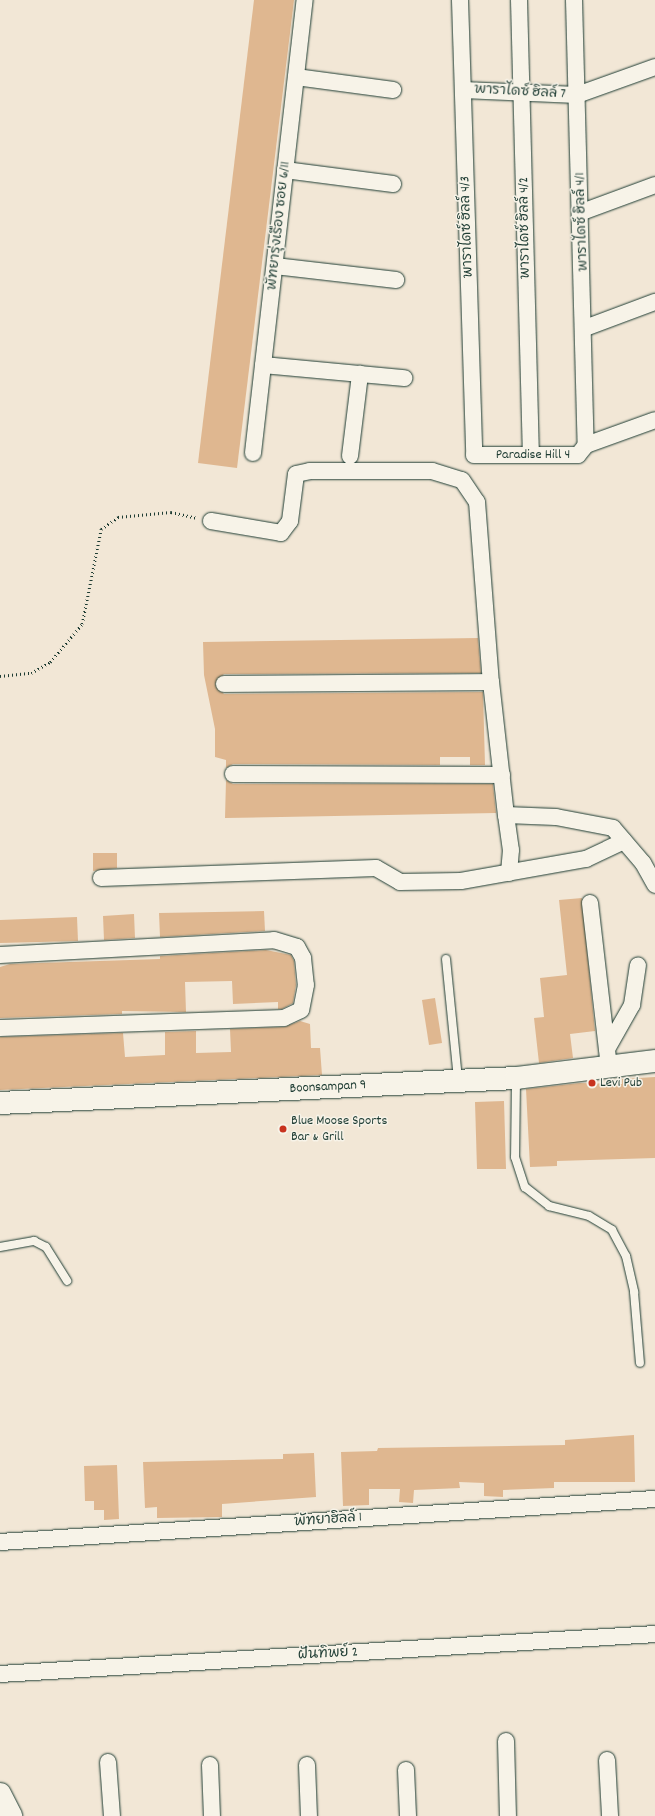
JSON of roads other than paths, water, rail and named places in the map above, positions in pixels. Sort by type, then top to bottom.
[{"type":"street","name":"พัทยารุ่งเรือง ซอย 6/11","points":[[253,453],[305,0]]},
{"type":"street","name":"พาราไดซ์ ฮิลล์ 4/3","points":[[460,0],[474,455]]},
{"type":"street","name":"พาราไดซ์ ฮิลล์ 4/2","points":[[519,0],[531,455]]},
{"type":"street","name":"พาราไดซ์ ฮิลล์ 4/1","points":[[574,0],[582,212],[586,445]]},
{"type":"street","points":[[577,95],[655,67]]},
{"type":"street","points":[[296,77],[393,90]]},
{"type":"street","name":"พาราไดซ์ ฮิลล์ 7","points":[[463,90],[521,90],[577,95]]},
{"type":"street","points":[[286,170],[393,184]]},
{"type":"street","points":[[582,212],[655,185]]},
{"type":"street","points":[[275,266],[396,280]]},
{"type":"street","points":[[585,328],[655,302]]},
{"type":"street","points":[[263,365],[404,378]]},
{"type":"street","points":[[350,456],[360,374]]},
{"type":"street","name":"Paradise Hill 4","points":[[474,455],[578,455],[586,445],[655,420]]},
{"type":"street","points":[[211,521],[281,533],[290,521],[296,474],[310,471],[432,471],[462,480],[477,502],[491,682],[511,850],[509,873]]},
{"type":"street","points":[[224,684],[491,682]]},
{"type":"street","points":[[233,774],[502,775]]},
{"type":"street","points":[[506,814],[556,817],[613,828],[643,863],[655,885]]},
{"type":"street","points":[[101,878],[376,868],[400,882],[460,881],[586,859],[624,841]]},
{"type":"street","points":[[590,903],[608,1058]]},
{"type":"street","points":[[0,954],[274,940],[298,947],[303,958],[306,985],[301,1010],[284,1018],[0,1028]]},
{"type":"street","points":[[608,1058],[632,1005],[638,965]]},
{"type":"street","name":"Boonsampan 9","points":[[0,1103],[516,1078],[608,1058],[655,1061]]},
{"type":"street","name":"พัทยาฮิลล์ 1","points":[[0,1542],[655,1499]]},
{"type":"street","name":"ฝันทิพย์ 2","points":[[0,1674],[655,1634]]},
{"type":"street","points":[[506,1741],[508,1816]]},
{"type":"street","points":[[607,1760],[610,1816]]},
{"type":"street","points":[[108,1762],[112,1816]]},
{"type":"street","points":[[210,1765],[212,1816]]},
{"type":"street","points":[[307,1765],[309,1816]]},
{"type":"street","points":[[406,1770],[408,1816]]},
{"type":"lane","points":[[446,959],[458,1081]]},
{"type":"lane","points":[[516,1078],[515,1157],[525,1187],[549,1206],[589,1216],[612,1230],[626,1256],[634,1292],[640,1364]]},
{"type":"lane","points":[[0,1247],[34,1241],[46,1247],[67,1281]]},
{"type":"place","name":"Levi Pub","points":[[592,1083]]},
{"type":"place","name":"Blue Moose Sports Bar & Grill","points":[[283,1129]]}]
